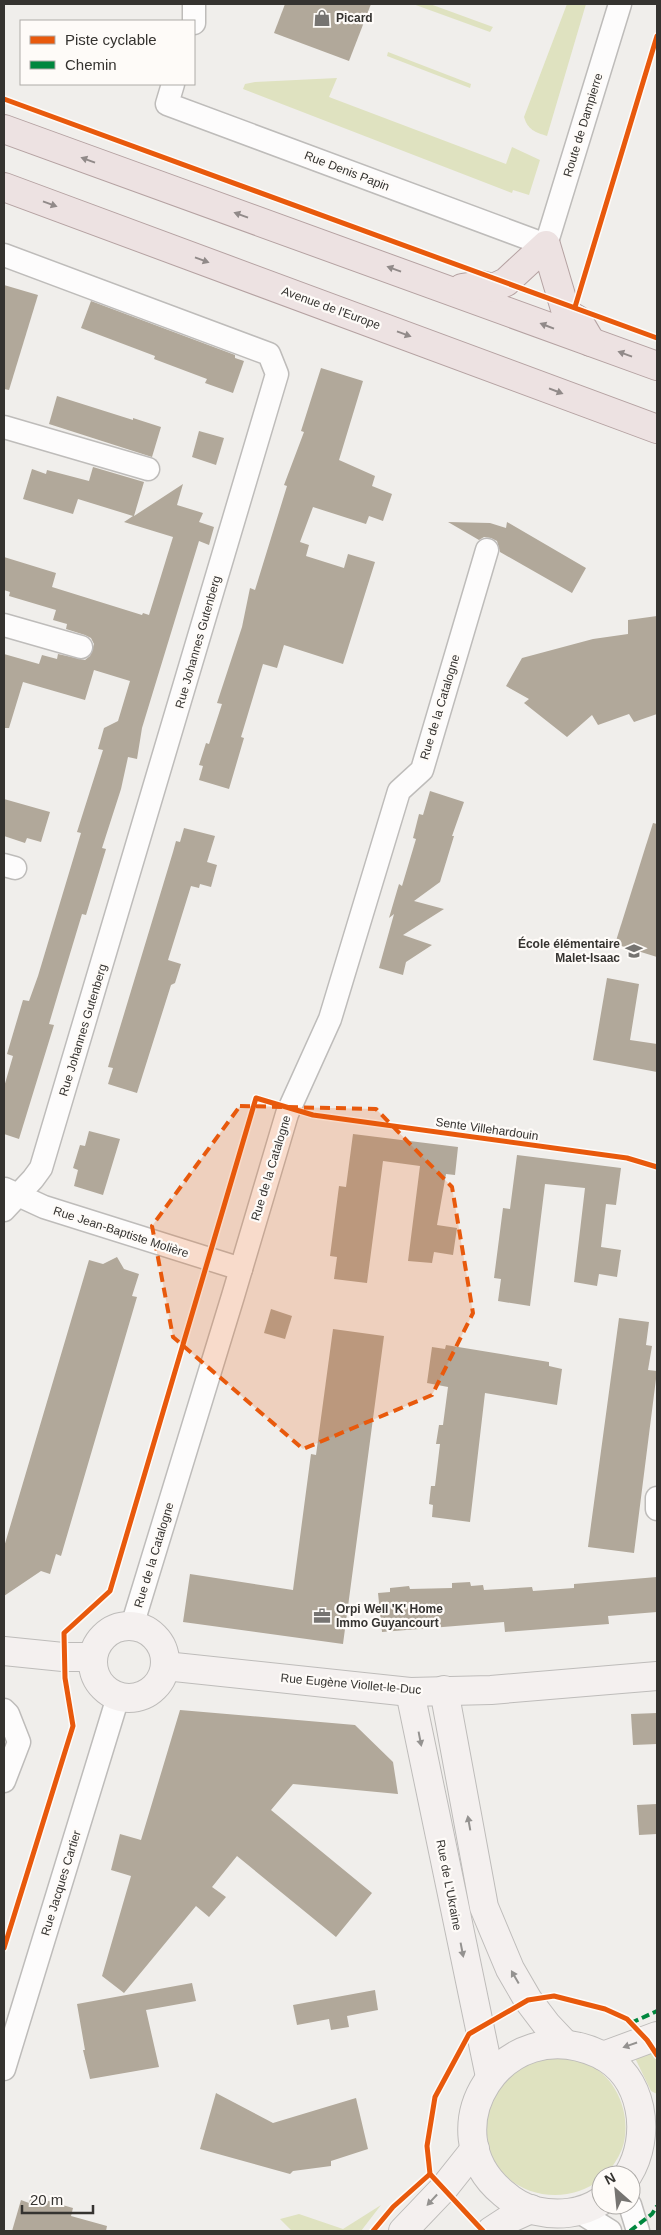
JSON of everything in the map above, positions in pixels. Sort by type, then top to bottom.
[{"type":"main road","points":[[4,129],[452,290],[657,366]]},
{"type":"main road","name":"Avenue de l'Europe","points":[[4,187],[657,429]]},
{"type":"main road","points":[[452,290],[481,285],[494,288],[499,286],[546,246],[565,309],[568,314],[578,320],[592,343]]},
{"type":"street","points":[[194,4],[194,20]]},
{"type":"street","name":"Route de Dampierre","points":[[546,246],[620,4]]},
{"type":"street","name":"Rue Denis Papin","points":[[170,94],[546,246]]},
{"type":"street","name":"Rue Johannes Gutenberg","points":[[4,255],[269,354],[278,374],[41,1168],[33,1180],[8,1198]]},
{"type":"street","points":[[4,427],[148,469]]},
{"type":"street","name":"Rue de la Catalogne","points":[[132,1626],[287,1114],[330,1019],[399,792],[422,770],[487,550]]},
{"type":"street","points":[[4,625],[81,647]]},
{"type":"street","name":"Rue Jean-Baptiste Molière","points":[[8,1198],[44,1207],[241,1269]]},
{"type":"street","points":[[657,1498],[657,1509]]},
{"type":"street","points":[[121,1626],[132,1626],[143,1628],[157,1639],[165,1654],[165,1666],[157,1686],[149,1693],[128,1699],[108,1692],[95,1677],[93,1657],[96,1646],[111,1630],[121,1626]]},
{"type":"street","points":[[4,1651],[63,1657],[93,1657]]},
{"type":"street","name":"Rue Eugène Viollet-le-Duc","points":[[165,1666],[410,1692],[491,1690],[657,1676]]},
{"type":"street","points":[[444,1690],[484,1907],[510,1969],[528,2000],[546,2025],[565,2044]]},
{"type":"street","name":"Rue de L'Ukraine","points":[[410,1692],[490,2077]]},
{"type":"street","name":"Rue Jacques Cartier","points":[[4,2069],[118,1697]]},
{"type":"street","points":[[4,1710],[8,1714],[19,1742],[4,1782]]},
{"type":"street","points":[[603,2056],[657,2036]]},
{"type":"street","points":[[610,2231],[590,2206],[546,2213],[531,2210],[512,2200],[495,2187],[482,2169],[475,2149],[472,2124],[478,2100],[490,2077],[505,2062],[523,2051],[543,2044],[565,2044],[584,2048],[603,2056],[622,2073],[650,2112],[635,2165]]},
{"type":"street","points":[[403,2231],[444,2188],[475,2149]]},
{"type":"street","points":[[491,2231],[510,2218],[531,2210]]},
{"type":"street","points":[[633,2215],[638,2231]]},
{"type":"highlighted area","points":[[240,1106],[376,1109],[452,1187],[473,1313],[432,1395],[303,1449],[173,1337],[152,1226]]},
{"type":"green space","points":[[413,4],[430,4],[493,27],[490,32]]},
{"type":"green space","points":[[567,4],[586,4],[547,136],[532,130],[524,117]]},
{"type":"green space","points":[[388,52],[471,84],[470,88],[387,56]]},
{"type":"green space","points":[[337,78],[329,97],[506,164],[512,147],[540,160],[529,195],[513,190],[512,193],[243,89],[245,84],[255,82]]},
{"type":"green space","points":[[657,2050],[657,2094],[651,2091],[635,2058]]},
{"type":"green space","points":[[561,2057],[587,2064],[607,2078],[615,2088],[620,2100],[626,2124],[622,2149],[613,2165],[591,2165],[591,2185],[585,2189],[567,2194],[548,2195],[530,2191],[514,2183],[501,2171],[492,2155],[487,2136],[487,2119],[488,2109],[493,2098],[515,2070],[525,2064]]},
{"type":"green space","points":[[381,2205],[361,2231],[292,2231],[280,2219],[299,2214],[343,2229]]},
{"type":"building","name":"Picard","points":[[285,4],[371,4],[349,61],[274,33]]},
{"type":"building","points":[[4,285],[38,295],[9,390],[4,389]]},
{"type":"building","points":[[91,301],[235,355],[235,358],[244,361],[233,393],[205,383],[207,379],[154,359],[155,356],[81,328]]},
{"type":"building","points":[[321,368],[363,381],[339,460],[375,476],[372,486],[392,494],[383,521],[369,516],[366,524],[313,507],[300,542],[309,545],[306,556],[344,568],[348,554],[375,562],[343,664],[284,645],[277,668],[263,664],[241,737],[244,738],[229,789],[199,780],[203,766],[199,765],[206,743],[209,744],[222,704],[217,703],[242,627],[250,588],[255,590],[287,486],[284,485],[304,432],[301,431]]},
{"type":"building","points":[[57,396],[161,427],[152,457],[49,424]]},
{"type":"building","points":[[199,431],[224,438],[216,465],[192,457]]},
{"type":"building","points":[[93,467],[144,482],[134,516],[183,484],[177,505],[203,513],[199,522],[214,527],[209,545],[199,541],[142,728],[137,759],[128,757],[121,789],[102,848],[106,849],[86,915],[82,914],[60,987],[49,1024],[54,1025],[19,1139],[4,1134],[4,1087],[13,1056],[7,1054],[23,1000],[29,1001],[38,976],[81,833],[77,832],[103,750],[98,749],[104,728],[118,721],[130,681],[94,670],[85,700],[23,682],[9,728],[4,728],[4,654],[39,664],[42,655],[57,659],[58,654],[85,660],[90,656],[94,644],[91,638],[66,629],[67,624],[53,620],[56,610],[9,596],[10,592],[4,590],[4,557],[56,573],[52,587],[142,615],[143,613],[149,615],[173,537],[124,522],[133,516],[78,499],[73,514],[23,499],[32,469],[46,474],[47,470],[89,481]]},
{"type":"building","points":[[448,522],[490,523],[506,528],[507,522],[586,568],[572,593],[500,552],[497,541],[484,537],[479,540]]},
{"type":"building","points":[[657,616],[657,714],[634,722],[629,714],[598,725],[592,715],[567,737],[524,703],[529,699],[506,686],[522,658],[593,639],[628,634],[628,620]]},
{"type":"building","points":[[430,791],[464,802],[452,836],[454,836],[440,882],[414,901],[444,909],[403,935],[432,945],[406,962],[403,975],[379,968],[394,914],[389,918],[399,884],[402,886],[416,839],[413,838],[419,814],[423,815]]},
{"type":"building","points":[[4,799],[50,812],[41,842],[27,838],[25,843],[4,836]]},
{"type":"building","points":[[653,823],[657,824],[657,957],[615,944]]},
{"type":"building","points":[[184,828],[215,836],[207,862],[217,865],[211,887],[200,884],[199,888],[191,886],[168,960],[181,964],[175,983],[171,985],[137,1093],[108,1084],[113,1068],[108,1067],[176,841],[180,842]]},
{"type":"building","points":[[607,978],[639,984],[630,1040],[657,1044],[657,1072],[593,1060]]},
{"type":"building","points":[[89,1131],[120,1139],[103,1195],[74,1186],[78,1170],[73,1168],[80,1145],[85,1146]]},
{"type":"building","points":[[353,1134],[458,1147],[455,1175],[446,1174],[437,1225],[457,1228],[453,1255],[434,1252],[432,1263],[408,1261],[420,1166],[383,1161],[367,1283],[334,1279],[337,1257],[330,1256],[339,1186],[346,1187]]},
{"type":"building","points":[[517,1155],[621,1168],[616,1205],[606,1204],[601,1247],[621,1250],[617,1277],[599,1274],[597,1286],[574,1282],[585,1188],[545,1184],[530,1306],[498,1301],[501,1279],[494,1278],[503,1208],[510,1209]]},
{"type":"building","points":[[117,1257],[124,1269],[139,1274],[132,1296],[137,1297],[61,1556],[56,1554],[50,1574],[41,1571],[4,1596],[4,1547],[89,1260],[103,1264]]},
{"type":"building","points":[[271,1309],[292,1316],[285,1339],[264,1333]]},
{"type":"building","points":[[619,1318],[649,1322],[646,1345],[652,1346],[648,1370],[657,1371],[634,1553],[588,1547]]},
{"type":"building","points":[[333,1329],[384,1336],[343,1644],[183,1622],[190,1574],[293,1590],[311,1454],[316,1455]]},
{"type":"building","points":[[446,1345],[549,1362],[549,1366],[562,1369],[557,1405],[485,1393],[470,1522],[432,1517],[433,1505],[429,1504],[431,1486],[435,1486],[440,1444],[436,1444],[439,1425],[443,1425],[448,1387],[427,1383],[432,1347],[445,1349]]},
{"type":"building","points":[[657,1577],[657,1612],[608,1616],[609,1624],[505,1632],[504,1622],[382,1632],[378,1593],[390,1592],[390,1588],[409,1586],[410,1589],[452,1588],[452,1583],[470,1582],[471,1586],[483,1585],[484,1590],[532,1587],[533,1591],[574,1588],[574,1584]]},
{"type":"building","points":[[180,1710],[355,1725],[393,1762],[398,1794],[293,1784],[271,1810],[372,1893],[336,1937],[237,1856],[212,1887],[226,1897],[209,1917],[196,1906],[124,1993],[102,1976],[131,1876],[111,1870],[120,1834],[141,1840]]},
{"type":"building","points":[[657,1713],[657,1744],[633,1745],[631,1714]]},
{"type":"building","points":[[657,1804],[657,1834],[639,1835],[637,1805]]},
{"type":"building","points":[[192,1983],[196,2001],[146,2010],[159,2067],[90,2079],[83,2050],[85,2050],[77,2004]]},
{"type":"building","points":[[375,1990],[378,2010],[347,2016],[349,2027],[331,2030],[329,2019],[297,2025],[293,2005]]},
{"type":"building","points":[[216,2093],[273,2123],[356,2098],[368,2149],[331,2161],[331,2166],[293,2171],[290,2174],[200,2149]]},
{"type":"building","points":[[31,2196],[73,2208],[71,2216],[107,2226],[106,2231],[12,2231],[21,2200],[29,2203]]},
{"type":"marked path","points":[[631,2023],[657,2011]]},
{"type":"marked path","points":[[630,2231],[652,2214],[657,2206]]},
{"type":"cycle path","points":[[575,307],[657,36]]},
{"type":"cycle path","points":[[4,99],[657,338]]},
{"type":"cycle path","name":"Sente Villehardouin","points":[[4,1948],[73,1726],[65,1678],[64,1633],[110,1591],[256,1098],[313,1115],[627,1158],[657,1167]]},
{"type":"cycle path","points":[[483,2231],[430,2174],[427,2146],[435,2097],[469,2034],[528,2000],[554,1996],[605,2009],[627,2019],[647,2040],[657,2055]]},
{"type":"cycle path","points":[[373,2231],[393,2207],[430,2174]]},
{"type":"place","name":"Picard","points":[[322,18]]},
{"type":"place","name":"École élémentaire Malet-Isaac","points":[[634,951]]},
{"type":"place","name":"Orpi Well 'K' Home Immo Guyancourt","points":[[322,1616]]}]
